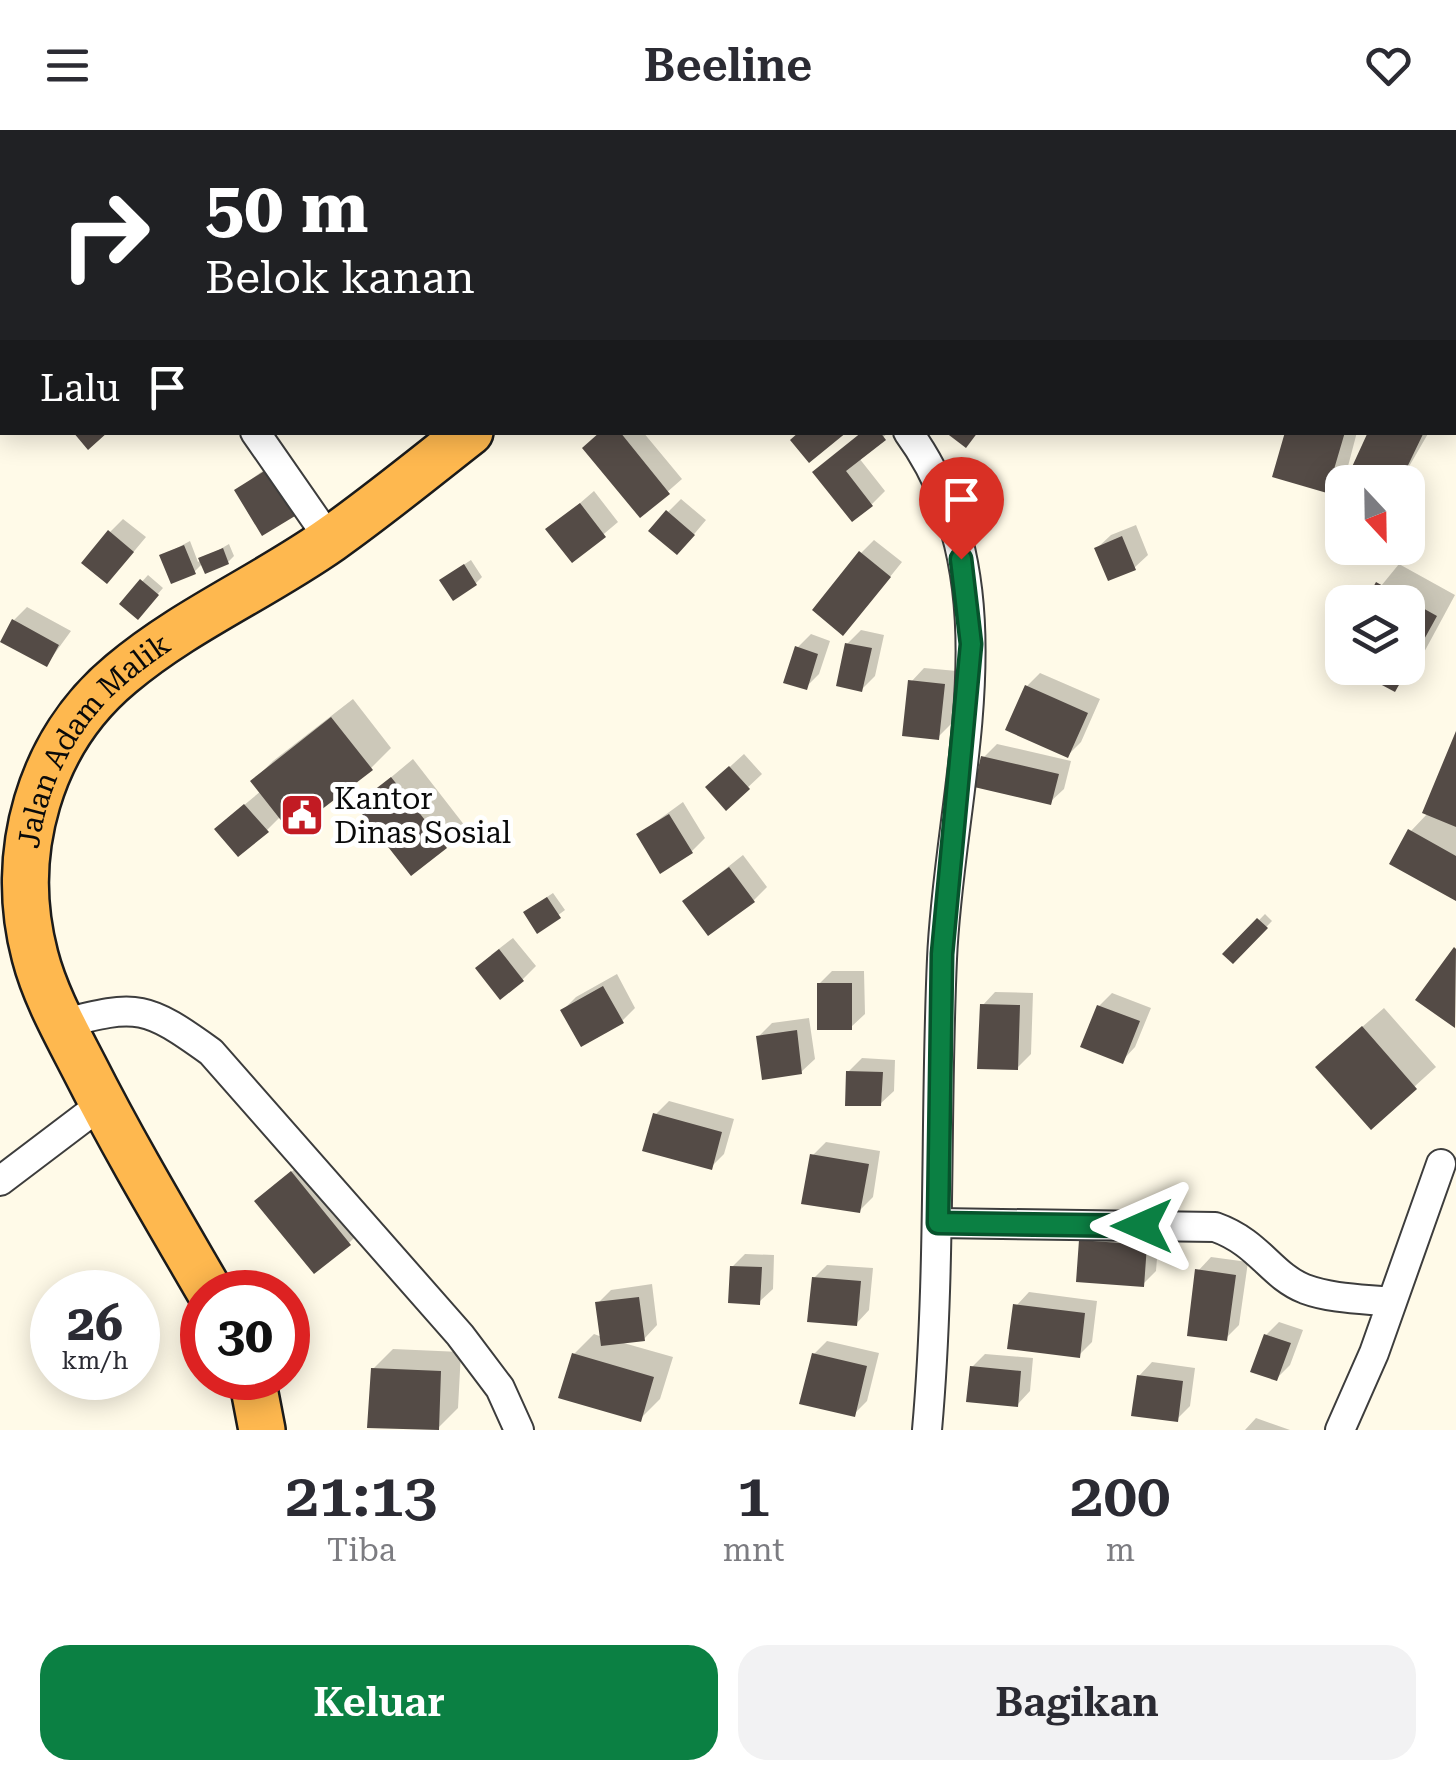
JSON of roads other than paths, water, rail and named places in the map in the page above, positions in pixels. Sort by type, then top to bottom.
[{"type":"highway","name":"Jalan Adam Malik","points":[[197,1270],[102,1103],[36,961],[25,876],[30,826],[56,754],[72,726],[118,676],[164,642],[330,540],[466,435]]},
{"type":"highway","points":[[256,1400],[262,1430]]},
{"type":"street","points":[[257,435],[330,540]]},
{"type":"street","points":[[910,435],[923,453],[957,534],[971,644],[942,954],[938,1223],[927,1430]]},
{"type":"street","points":[[62,1024],[110,1011],[140,1010],[166,1020],[211,1052],[460,1335],[500,1388],[519,1430]]},
{"type":"street","points":[[0,1181],[102,1103]]},
{"type":"street","points":[[1340,1430],[1392,1302],[1441,1164]]},
{"type":"street","points":[[938,1223],[1215,1226],[1242,1236],[1275,1269],[1303,1288],[1392,1302]]},
{"type":"place","name":"Kantor Dinas Sosial","points":[[302,815]]}]
